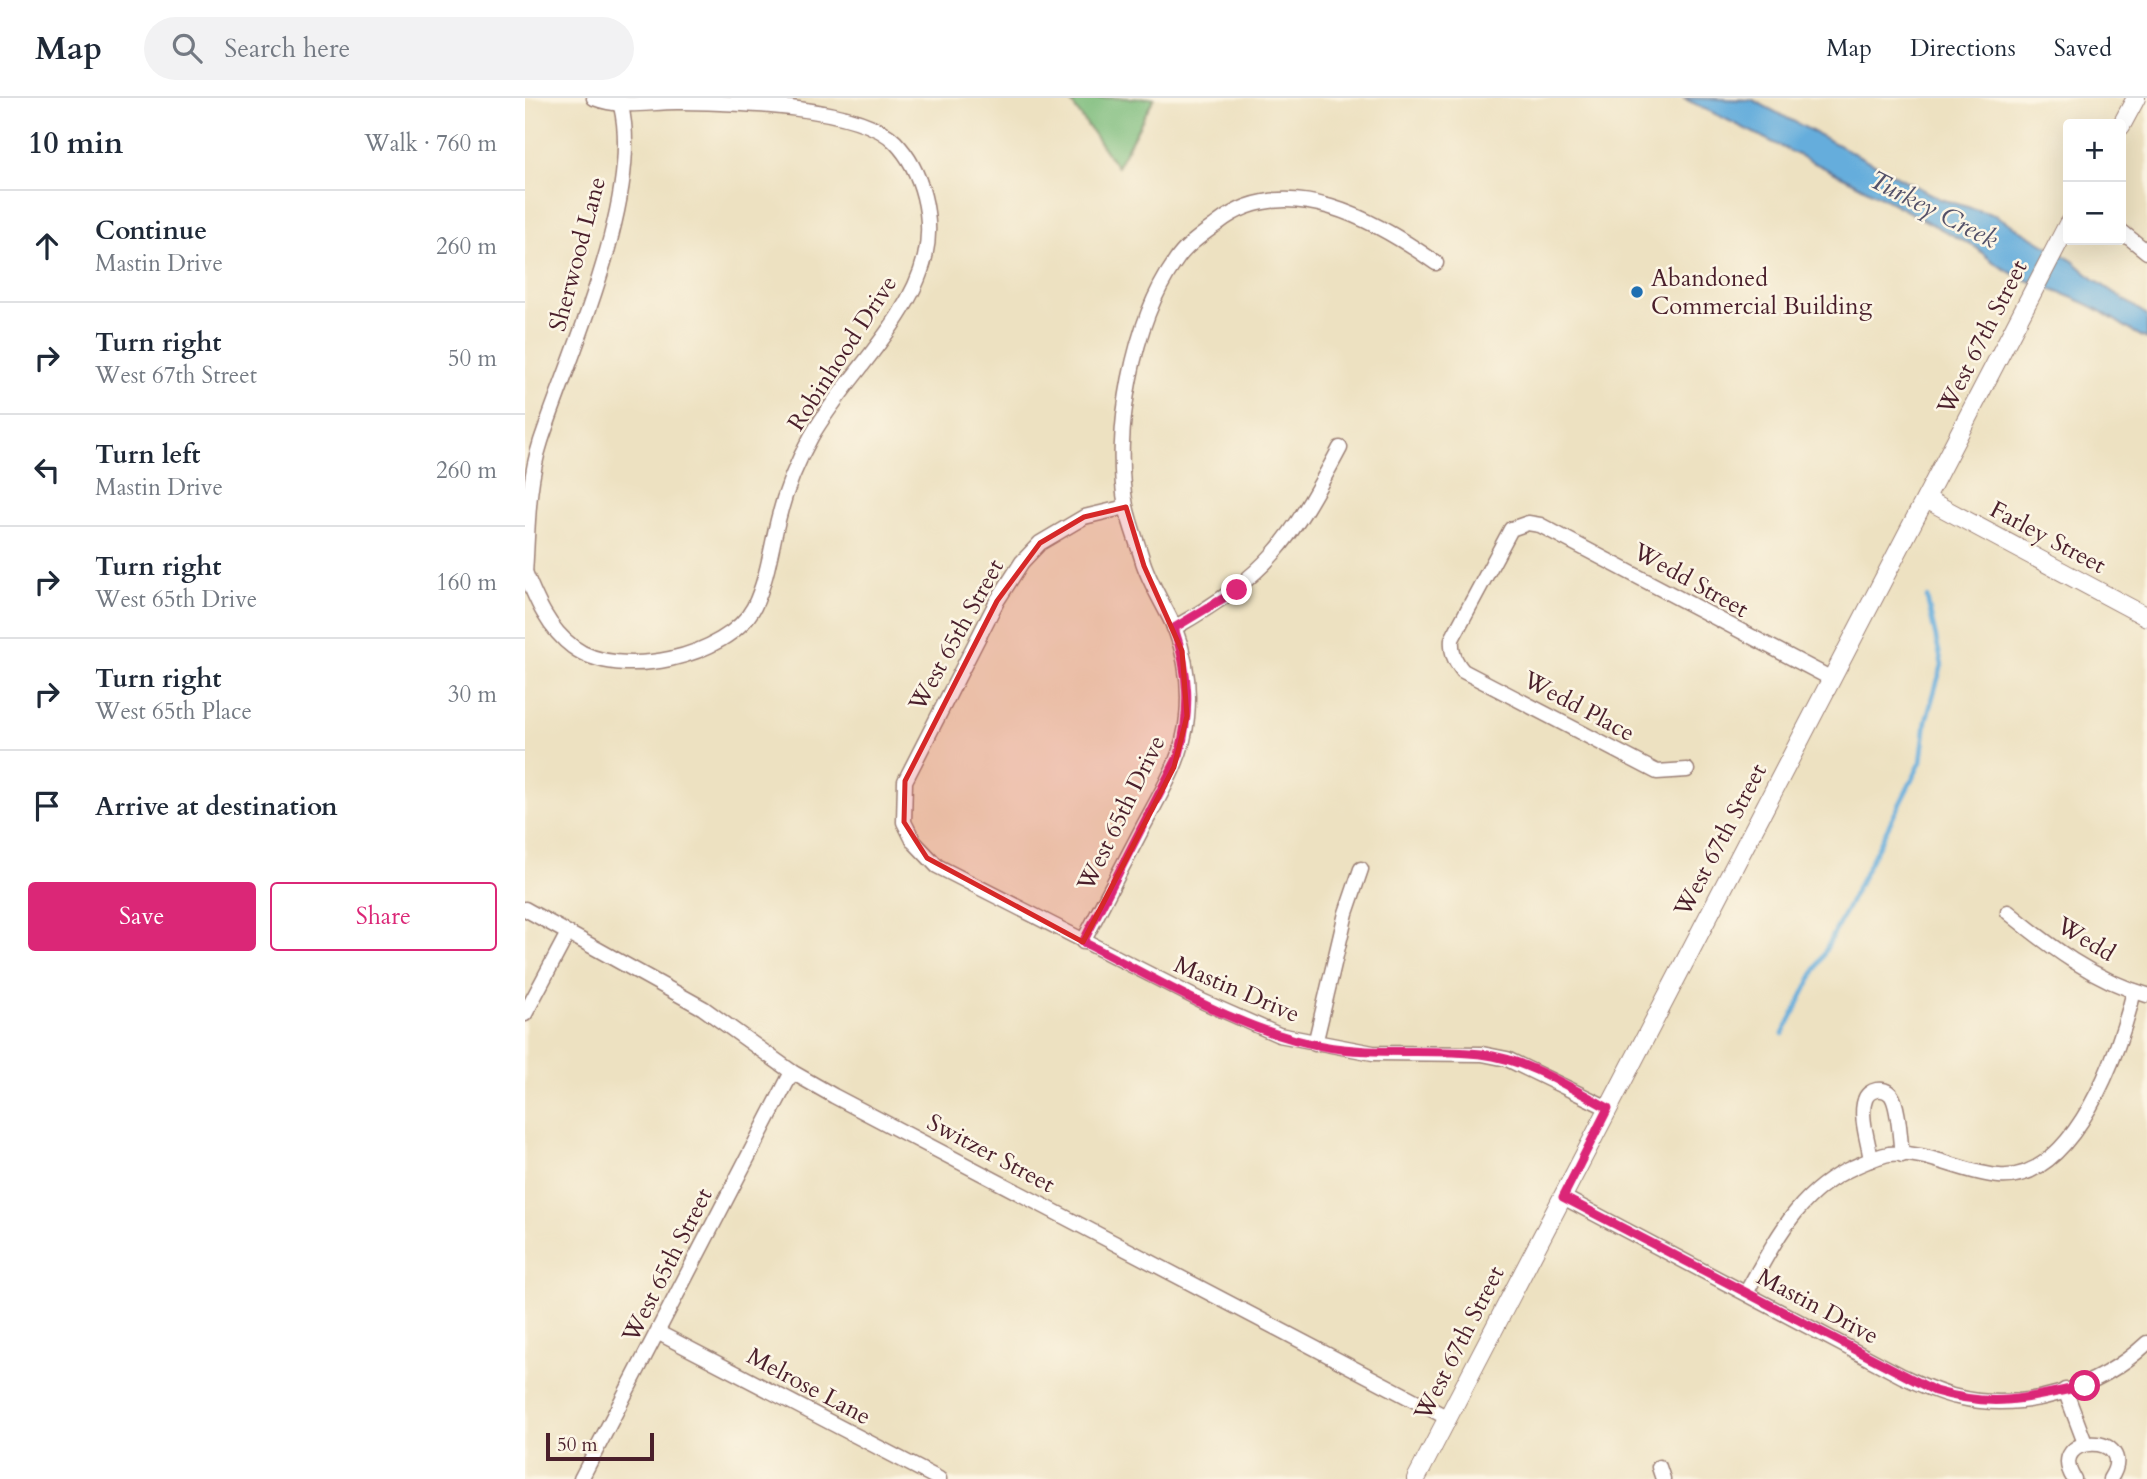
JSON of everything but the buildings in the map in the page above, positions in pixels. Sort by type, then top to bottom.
[{"type":"street","name":"Robinhood Drive","points":[[525,573],[538,604],[555,630],[571,646],[588,657],[611,663],[636,665],[697,650],[721,639],[739,625],[753,608],[760,590],[779,517],[809,440],[825,413],[902,308],[925,255],[928,227],[926,204],[918,180],[894,142],[876,128],[787,108],[739,103],[648,103],[621,106],[594,98]]},
{"type":"street","points":[[2125,119],[2136,98]]},
{"type":"street","name":"Sherwood Lane","points":[[525,573],[531,461],[608,241],[625,158],[626,125],[621,106]]},
{"type":"street","name":"West 65th Drive","points":[[1083,942],[1179,755],[1186,729],[1188,688],[1174,628],[1144,566],[1126,506],[1125,414],[1131,371],[1154,298],[1176,260],[1194,241],[1222,219],[1256,206],[1279,201],[1315,202],[1347,211],[1390,233],[1436,263]]},
{"type":"street","name":"West 67th Street","points":[[1416,1479],[2063,235]]},
{"type":"street","points":[[2126,235],[2147,252]]},
{"type":"street","points":[[1174,628],[1237,590],[1265,566],[1306,511],[1340,448]]},
{"type":"street","name":"Farley Street","points":[[1926,499],[2147,617]]},
{"type":"street","name":"West 65th Street","points":[[914,842],[904,822],[905,781],[997,601],[1022,562],[1040,543],[1061,528],[1084,517],[1126,506]]},
{"type":"street","name":"Wedd Street","points":[[1457,663],[1451,650],[1452,639],[1511,529],[1528,523],[1541,525],[1832,679]]},
{"type":"street","name":"Wedd Place","points":[[1457,663],[1463,671],[1657,772],[1688,770]]},
{"type":"street","name":"Mastin Drive","points":[[914,842],[937,866],[1244,1022],[1315,1044],[1373,1053],[1482,1054],[1507,1059],[1608,1108]]},
{"type":"street","points":[[1315,1044],[1346,913],[1361,869]]},
{"type":"street","name":"Switzer Street","points":[[525,909],[703,1009],[792,1072],[1448,1418]]},
{"type":"street","name":"Wedd","points":[[2008,912],[2061,954],[2141,993]]},
{"type":"street","points":[[525,1014],[568,933]]},
{"type":"street","points":[[1746,1293],[1784,1223],[1803,1201],[1819,1187],[1871,1160],[1902,1154],[2001,1176],[2017,1175],[2047,1163],[2068,1143],[2086,1112],[2141,993]]},
{"type":"street","name":"West 65th Street","points":[[581,1479],[792,1072]]},
{"type":"street","points":[[1871,1160],[1864,1104],[1868,1095],[1876,1090],[1887,1091],[1893,1099],[1902,1154]]},
{"type":"street","name":"Mastin Drive","points":[[1563,1197],[1902,1376],[1959,1398],[1999,1402],[2028,1400],[2085,1386],[2147,1343]]},
{"type":"street","name":"Melrose Lane","points":[[659,1332],[939,1479]]},
{"type":"street","points":[[2065,1390],[2085,1443]]},
{"type":"street","points":[[2074,1479],[2070,1459],[2085,1443],[2100,1443],[2112,1452],[2115,1466],[2110,1479]]},
{"type":"highlighted area","points":[[1126,507],[1144,566],[1182,651],[1187,716],[1174,767],[1083,942],[927,858],[904,822],[905,781],[997,601],[1040,543],[1084,517]]},
{"type":"green space","points":[[1068,98],[1154,98],[1117,167]]},
{"type":"water","name":"Turkey Creek","points":[[1683,98],[1753,100],[1940,199],[1995,215],[2073,261],[2095,280],[2147,315],[2147,339],[2091,306],[2003,268],[1977,248],[1851,181]]},
{"type":"waterway","points":[[1783,1034],[1921,762],[1926,721],[1942,665],[1927,598]]},
{"type":"place","name":"Abandoned Commercial Building","points":[[1637,292]]},
{"type":"route","points":[[1237,590],[1174,628],[1187,672],[1188,688],[1186,729],[1179,755],[1083,942],[1244,1022],[1279,1035],[1321,1046],[1373,1053],[1482,1054],[1524,1065],[1608,1108],[1563,1197],[1935,1391],[1959,1398],[1999,1402],[2028,1400],[2085,1386]]}]
